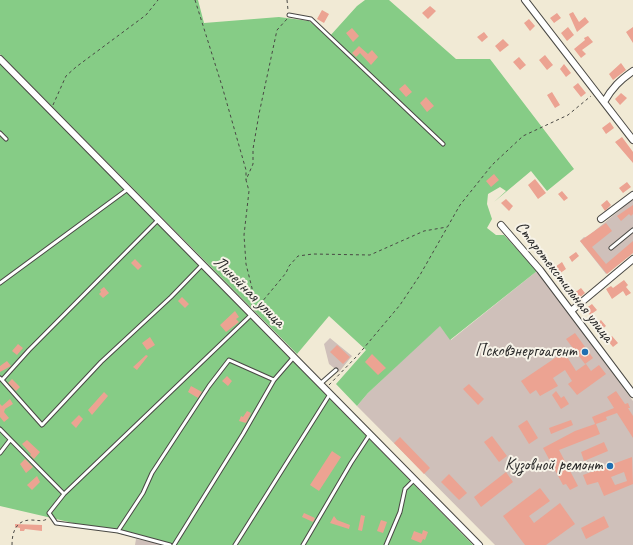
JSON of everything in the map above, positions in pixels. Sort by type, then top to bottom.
[{"type":"street","points":[[525,0],[604,102],[631,133],[633,140]]},
{"type":"street","name":"Линейная улица","points":[[0,59],[202,265],[252,313],[322,387],[370,434],[476,544]]},
{"type":"street","points":[[604,102],[610,91],[620,80],[633,71]]},
{"type":"street","points":[[602,219],[633,195]]},
{"type":"street","name":"Старотекстильная улица","points":[[501,226],[540,270],[633,394]]},
{"type":"street","points":[[571,312],[633,259]]},
{"type":"lane","points":[[289,15],[311,19],[443,144]]},
{"type":"lane","points":[[0,133],[6,139]]},
{"type":"lane","points":[[0,283],[128,189]]},
{"type":"lane","points":[[158,220],[1,379],[42,425],[101,362],[171,297],[202,265]]},
{"type":"lane","points":[[612,248],[633,230]]},
{"type":"lane","points":[[170,545],[118,531],[56,523],[49,513],[64,494],[252,313]]},
{"type":"lane","points":[[174,545],[243,434],[274,380],[294,358]]},
{"type":"lane","points":[[118,531],[143,493],[152,472],[209,386],[229,360],[274,380]]},
{"type":"lane","points":[[322,387],[336,370]]},
{"type":"lane","points":[[235,545],[330,394]]},
{"type":"lane","points":[[0,429],[64,494]]},
{"type":"lane","points":[[303,545],[351,463],[370,434]]},
{"type":"lane","points":[[0,453],[10,440]]},
{"type":"lane","points":[[386,545],[400,512],[405,489],[414,480]]},
{"type":"path","points":[[50,110],[66,76],[146,15],[158,0]]},
{"type":"path","points":[[194,0],[222,86],[246,170],[246,180],[249,191],[244,235],[246,264],[252,288],[252,313]]},
{"type":"path","points":[[246,180],[253,164],[253,149],[258,121],[277,30],[289,15],[287,0]]},
{"type":"path","points":[[322,387],[358,355],[400,304],[420,275],[460,205],[492,165],[523,136],[568,115],[596,91]]},
{"type":"path","points":[[252,313],[286,273],[289,266],[298,256],[313,254],[370,255],[424,231],[447,227]]},
{"type":"path","points":[[12,545],[12,537],[15,527],[21,522],[29,520],[45,521],[50,518],[49,513]]},
{"type":"shaded area","points":[[633,199],[633,253],[606,274],[580,241],[584,237],[586,238]]},
{"type":"shaded area","points":[[537,271],[633,401],[633,545],[495,545],[357,406],[368,393],[440,325],[451,340]]},
{"type":"shaded area","points":[[330,338],[352,356],[339,372],[329,364],[324,344]]},
{"type":"shaded area","points":[[136,539],[168,545],[135,545]]},
{"type":"green space","points":[[0,0],[198,0],[204,23],[279,17],[309,21],[329,37],[357,6],[365,0],[389,0],[456,59],[490,59],[574,169],[547,191],[531,171],[494,202],[506,191],[500,187],[488,194],[487,204],[492,219],[487,228],[496,235],[504,235],[537,271],[450,340],[440,326],[368,393],[357,406],[336,384],[366,350],[329,316],[297,354],[0,54]]},
{"type":"green space","points":[[0,61],[473,545],[168,545],[0,506]]},
{"type":"building","points":[[430,6],[436,11],[428,19],[422,13]]},
{"type":"building","points":[[322,10],[329,14],[324,23],[317,19]]},
{"type":"building","points":[[573,12],[579,22],[585,17],[589,22],[577,32],[569,14]]},
{"type":"building","points":[[557,13],[561,18],[554,23],[550,18]]},
{"type":"building","points":[[529,19],[535,26],[530,31],[524,23]]},
{"type":"building","points":[[568,27],[574,35],[567,41],[561,33]]},
{"type":"building","points":[[633,27],[633,43],[626,32]]},
{"type":"building","points":[[352,28],[359,36],[353,42],[346,33]]},
{"type":"building","points":[[484,32],[488,37],[482,42],[477,37]]},
{"type":"building","points":[[588,36],[593,42],[582,50],[586,54],[581,58],[574,49],[585,40],[584,38]]},
{"type":"building","points":[[503,39],[509,45],[500,52],[495,46]]},
{"type":"building","points":[[359,46],[368,54],[372,50],[378,57],[371,65],[360,53],[356,57],[352,53]]},
{"type":"building","points":[[545,55],[553,65],[547,70],[539,60]]},
{"type":"building","points":[[519,57],[526,65],[520,70],[513,62]]},
{"type":"building","points":[[621,63],[626,70],[613,80],[609,74]]},
{"type":"building","points":[[564,64],[571,73],[566,77],[560,69]]},
{"type":"building","points":[[578,83],[586,93],[581,97],[573,87]]},
{"type":"building","points":[[405,84],[412,92],[406,97],[399,89]]},
{"type":"building","points":[[552,92],[560,105],[555,108],[547,95]]},
{"type":"building","points":[[621,93],[627,98],[620,105],[615,99]]},
{"type":"building","points":[[426,97],[434,106],[427,112],[420,103]]},
{"type":"building","points":[[610,122],[614,128],[606,134],[602,128]]},
{"type":"building","points":[[622,137],[633,152],[633,163],[615,142]]},
{"type":"building","points":[[494,174],[499,180],[491,187],[486,181]]},
{"type":"building","points":[[535,179],[546,193],[538,199],[528,185]]},
{"type":"building","points":[[627,182],[631,187],[623,193],[619,188]]},
{"type":"building","points":[[562,191],[568,198],[564,201],[558,194]]},
{"type":"building","points":[[506,199],[513,206],[509,211],[501,203]]},
{"type":"building","points":[[607,200],[611,205],[605,211],[601,205]]},
{"type":"building","points":[[633,205],[633,214],[631,216],[629,214],[621,221],[617,216]]},
{"type":"building","points":[[606,223],[612,231],[592,247],[606,264],[633,241],[633,253],[607,274],[580,241]]},
{"type":"building","points":[[576,252],[579,256],[572,262],[569,257]]},
{"type":"building","points":[[135,259],[142,266],[138,270],[131,263]]},
{"type":"building","points":[[562,262],[566,269],[559,274],[555,267]]},
{"type":"building","points":[[624,280],[628,285],[626,287],[631,293],[626,296],[623,291],[612,299],[606,289],[611,286],[613,288]]},
{"type":"building","points":[[104,287],[109,293],[103,298],[99,294],[101,292],[100,290]]},
{"type":"building","points":[[581,288],[585,293],[578,299],[573,294]]},
{"type":"building","points":[[182,297],[189,304],[185,308],[178,301]]},
{"type":"building","points":[[592,304],[597,310],[590,315],[585,309]]},
{"type":"building","points":[[235,311],[239,317],[236,319],[239,322],[226,332],[220,325]]},
{"type":"building","points":[[601,320],[606,326],[601,330],[596,324]]},
{"type":"building","points":[[575,333],[593,358],[585,364],[566,339]]},
{"type":"building","points":[[612,336],[618,343],[613,347],[607,340]]},
{"type":"building","points":[[150,337],[155,345],[147,350],[142,343]]},
{"type":"building","points":[[18,344],[23,348],[17,355],[12,351]]},
{"type":"building","points":[[337,345],[350,357],[343,364],[330,352]]},
{"type":"building","points":[[564,352],[576,371],[586,364],[591,371],[599,365],[606,374],[577,395],[568,384],[572,381],[565,370],[553,378],[558,386],[540,396],[536,390],[530,394],[521,381]]},
{"type":"building","points":[[372,354],[386,368],[378,375],[365,362]]},
{"type":"building","points":[[146,355],[148,356],[137,370],[133,367]]},
{"type":"building","points":[[7,361],[11,366],[0,372],[0,366]]},
{"type":"building","points":[[227,376],[232,381],[228,386],[222,381]]},
{"type":"building","points":[[12,379],[20,387],[16,391],[8,383]]},
{"type":"building","points":[[469,384],[484,399],[478,405],[463,389]]},
{"type":"building","points":[[191,386],[202,392],[198,398],[188,392]]},
{"type":"building","points":[[556,391],[561,398],[564,396],[569,404],[561,409],[552,395]]},
{"type":"building","points":[[616,391],[625,404],[628,403],[630,408],[628,408],[633,416],[633,438],[617,413],[606,417],[607,420],[596,424],[600,434],[559,450],[578,486],[570,490],[566,484],[563,485],[543,448],[575,431],[595,424],[592,417],[614,408],[607,397]]},
{"type":"building","points":[[104,392],[108,396],[92,415],[88,410]]},
{"type":"building","points":[[10,399],[13,404],[5,409],[4,412],[9,418],[4,422],[0,417],[0,404],[2,406]]},
{"type":"building","points":[[247,411],[251,413],[246,423],[239,421],[241,416],[243,417]]},
{"type":"building","points":[[79,415],[83,419],[76,428],[71,423]]},
{"type":"building","points":[[527,420],[538,438],[529,444],[518,426]]},
{"type":"building","points":[[571,420],[573,425],[551,434],[549,428]]},
{"type":"building","points":[[492,436],[507,456],[499,462],[484,442]]},
{"type":"building","points":[[400,437],[430,468],[424,474],[394,443]]},
{"type":"building","points":[[27,440],[40,452],[34,459],[22,444]]},
{"type":"building","points":[[604,442],[608,451],[584,461],[581,452]]},
{"type":"building","points":[[332,451],[341,457],[319,491],[310,485]]},
{"type":"building","points":[[632,457],[633,484],[604,496],[598,482],[587,485],[583,475]],"holes":[[[624,472],[627,481],[615,485],[611,477]]]},
{"type":"building","points":[[25,459],[33,467],[26,473],[20,464]]},
{"type":"building","points":[[506,472],[513,482],[481,507],[474,497]]},
{"type":"building","points":[[449,474],[467,493],[459,500],[441,482]]},
{"type":"building","points":[[37,476],[40,482],[32,490],[27,485]]},
{"type":"building","points":[[540,488],[550,501],[529,516],[534,523],[560,503],[575,524],[546,545],[525,545],[503,516]]},
{"type":"building","points":[[304,513],[315,518],[313,522],[302,517]]},
{"type":"building","points":[[361,515],[365,516],[362,531],[358,530]]},
{"type":"building","points":[[334,516],[337,520],[350,525],[349,529],[330,523]]},
{"type":"building","points":[[604,516],[609,527],[586,539],[581,528]]},
{"type":"building","points":[[381,520],[387,522],[383,533],[377,531]]},
{"type":"building","points":[[15,524],[42,525],[42,531],[25,529],[24,531],[20,531],[20,528],[15,527]]},
{"type":"building","points":[[423,530],[428,532],[425,540],[423,539],[421,543],[411,539],[414,531],[422,534]]},
{"type":"place","name":"Псковэнергоагент","points":[[585,352]]},
{"type":"place","name":"Кузовной ремонт","points":[[610,466]]}]
